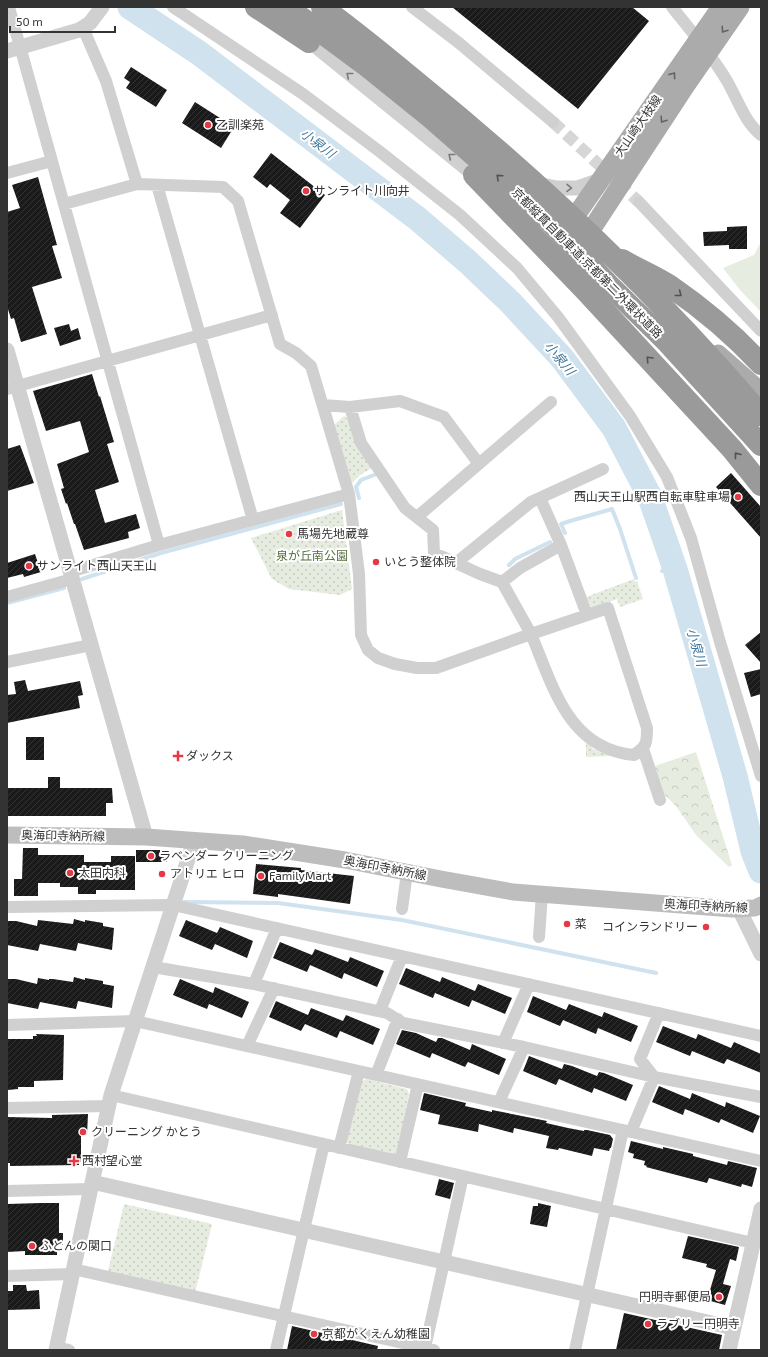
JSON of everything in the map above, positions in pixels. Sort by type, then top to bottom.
[{"type":"highway","points":[[256,7],[309,42]]},
{"type":"highway","name":"京都縦貫自動車道;京都第二外環状道路","points":[[287,7],[368,66],[430,116],[549,221],[609,285],[668,342],[761,445]]},
{"type":"highway","points":[[334,8],[416,74],[451,110]]},
{"type":"highway","name":"京都縦貫自動車道;京都第二外環状道路","points":[[334,8],[346,25],[473,128],[567,213],[663,308],[723,371],[761,415]]},
{"type":"highway","points":[[474,175],[590,296],[732,449],[761,485]]},
{"type":"highway","points":[[568,231],[577,248],[609,281],[761,453]]},
{"type":"highway","points":[[622,260],[669,286],[747,348],[761,364]]},
{"type":"main road","name":"大山崎大枝線","points":[[721,7],[704,47],[686,85],[591,230],[577,240],[568,231],[600,180],[668,82],[704,47],[740,7]]},
{"type":"main road","points":[[591,230],[719,355],[761,392]]},
{"type":"main road","points":[[568,231],[685,372]]},
{"type":"main road","name":"奥海印寺納所線","points":[[7,835],[146,837],[258,847],[345,860],[513,892],[751,907]]},
{"type":"street","points":[[9,7],[14,49],[52,161],[159,545]]},
{"type":"street","points":[[14,49],[88,24],[102,7]]},
{"type":"street","points":[[173,7],[303,94],[379,151],[460,215],[517,268],[558,317],[630,416],[667,477],[691,538],[720,642],[761,776]]},
{"type":"street","points":[[272,7],[309,42],[474,175],[568,231]]},
{"type":"street","points":[[298,7],[451,110],[537,184],[568,231]]},
{"type":"street","points":[[412,7],[459,43],[553,122]]},
{"type":"street","points":[[672,7],[704,47],[727,81],[750,124],[761,135]]},
{"type":"street","points":[[88,24],[137,184]]},
{"type":"street","points":[[7,173],[52,161]]},
{"type":"street","points":[[537,184],[556,188],[578,188],[600,180]]},
{"type":"street","points":[[64,204],[137,184],[157,186],[223,187],[238,201],[280,344],[311,366],[349,494],[359,574],[361,635],[368,650],[378,658],[395,664],[417,668],[436,668],[532,634],[608,608],[647,728],[647,742],[643,749],[634,755],[620,754],[595,744],[570,720],[559,700],[532,634],[502,582],[480,574],[434,553],[433,530],[405,508],[361,443],[350,407]]},
{"type":"street","points":[[157,186],[253,520]]},
{"type":"street","points":[[639,202],[761,331]]},
{"type":"street","points":[[12,388],[272,315]]},
{"type":"street","points":[[7,350],[12,388],[71,575],[146,837]]},
{"type":"street","points":[[323,405],[350,407],[400,401],[444,417],[479,464]]},
{"type":"street","points":[[417,517],[551,402]]},
{"type":"street","points":[[456,563],[532,502],[603,469]]},
{"type":"street","points":[[7,597],[159,545],[349,494]]},
{"type":"street","points":[[540,498],[561,545],[587,615]]},
{"type":"street","points":[[502,582],[520,568],[561,545]]},
{"type":"street","points":[[7,662],[91,645]]},
{"type":"street","points":[[643,749],[660,800]]},
{"type":"street","points":[[60,1349],[73,1271],[110,1101],[194,841]]},
{"type":"street","points":[[402,909],[407,872]]},
{"type":"street","points":[[539,937],[542,894]]},
{"type":"street","points":[[7,907],[174,904],[761,1036]]},
{"type":"street","points":[[751,907],[761,954]]},
{"type":"street","points":[[254,984],[277,928]]},
{"type":"street","points":[[380,1011],[402,956]]},
{"type":"street","points":[[153,967],[274,988],[380,1011],[387,1013],[403,1023],[524,1047],[654,1077],[761,1097]]},
{"type":"street","points":[[503,1043],[529,984]]},
{"type":"street","points":[[247,1046],[274,988]]},
{"type":"street","points":[[654,1077],[640,1059],[659,1013]]},
{"type":"street","points":[[376,1075],[398,1020]]},
{"type":"street","points":[[7,1024],[135,1021],[761,1161]]},
{"type":"street","points":[[499,1102],[524,1047]]},
{"type":"street","points":[[339,1148],[359,1071]]},
{"type":"street","points":[[575,1350],[606,1209],[627,1131],[654,1077]]},
{"type":"street","points":[[400,1162],[418,1084]]},
{"type":"street","points":[[7,1108],[110,1101],[324,1144],[753,1243]]},
{"type":"street","points":[[276,1350],[324,1144]]},
{"type":"street","points":[[7,1276],[73,1271],[430,1349],[444,1262],[463,1176]]},
{"type":"street","points":[[7,1191],[91,1186],[304,1230],[734,1328]]},
{"type":"street","points":[[729,1350],[761,1210]]},
{"type":"green space","points":[[761,242],[761,312],[740,290],[723,268],[754,255]]},
{"type":"green space","points":[[344,416],[348,419],[372,468],[360,475],[352,483],[334,425]]},
{"type":"green space","name":"泉が丘南公園","points":[[342,510],[352,589],[340,595],[289,589],[272,579],[251,538]]},
{"type":"green space","points":[[634,579],[635,582],[637,581],[643,599],[620,607],[617,599],[592,608],[586,597]]},
{"type":"green space","points":[[586,740],[593,749],[612,756],[586,757]]},
{"type":"green space","points":[[696,752],[732,865],[729,867],[696,835],[676,806],[664,794],[655,766]]},
{"type":"green space","points":[[366,1079],[407,1089],[409,1094],[397,1154],[393,1156],[350,1147],[346,1141],[361,1082]]},
{"type":"green space","points":[[124,1204],[212,1224],[195,1293],[108,1271]]},
{"type":"building","points":[[452,7],[632,7],[649,21],[578,109]]},
{"type":"building","points":[[131,67],[167,90],[156,107],[126,88],[130,82],[124,78]]},
{"type":"building","name":"乙訓楽苑","points":[[195,102],[234,127],[221,148],[182,123]]},
{"type":"building","name":"サンライト川向井","points":[[271,153],[325,195],[300,228],[280,213],[290,200],[270,184],[267,188],[253,177]]},
{"type":"building","points":[[38,177],[57,245],[52,246],[62,278],[32,287],[47,334],[21,342],[14,318],[11,319],[7,306],[7,212],[20,208],[12,185]]},
{"type":"building","points":[[747,226],[747,249],[729,249],[729,245],[704,246],[703,232],[727,231],[727,227]]},
{"type":"building","points":[[69,324],[71,331],[78,328],[81,339],[60,346],[54,328]]},
{"type":"building","points":[[92,374],[114,442],[107,444],[119,482],[95,490],[105,523],[136,514],[140,528],[128,532],[129,538],[84,550],[61,489],[64,488],[57,464],[89,452],[80,421],[46,431],[33,391]]},
{"type":"building","points":[[20,445],[34,483],[7,491],[7,449]]},
{"type":"building","name":"西山天王山駅西自転車駐車場","points":[[731,473],[761,507],[761,538],[716,487]]},
{"type":"building","name":"サンライト西山天王山","points":[[35,554],[41,572],[24,577],[23,574],[7,578],[7,563]]},
{"type":"building","points":[[761,632],[761,663],[745,645]]},
{"type":"building","points":[[761,669],[761,694],[751,697],[744,673]]},
{"type":"building","points":[[25,680],[28,691],[80,681],[83,695],[78,696],[80,708],[7,723],[7,695],[16,694],[14,682]]},
{"type":"building","points":[[26,737],[44,737],[44,760],[26,760]]},
{"type":"building","points":[[48,777],[60,777],[60,788],[112,788],[113,803],[106,803],[106,816],[7,816],[7,788],[48,788]]},
{"type":"building","points":[[23,848],[38,848],[38,855],[84,855],[84,862],[111,862],[111,856],[135,856],[135,890],[96,890],[96,894],[78,894],[78,887],[60,887],[60,883],[38,883],[38,896],[14,896],[14,879],[22,879]]},
{"type":"building","name":"ラベンダー クリーニング","points":[[136,850],[167,850],[167,862],[136,862]]},
{"type":"building","points":[[256,864],[301,868],[301,870],[354,876],[350,904],[278,894],[278,897],[253,894]]},
{"type":"building","points":[[74,919],[85,922],[85,920],[103,923],[103,926],[114,928],[112,950],[78,943],[76,951],[40,944],[38,951],[7,945],[7,921],[16,921],[37,926],[38,920],[73,924]]},
{"type":"building","points":[[186,920],[217,933],[220,927],[253,941],[247,958],[215,944],[212,950],[179,936]]},
{"type":"building","points":[[280,942],[312,955],[315,949],[348,962],[350,957],[384,971],[377,987],[344,973],[342,979],[310,965],[307,972],[273,958]]},
{"type":"building","points":[[406,968],[440,982],[442,977],[475,991],[478,984],[512,998],[505,1014],[472,1000],[469,1007],[435,993],[433,998],[399,984]]},
{"type":"building","points":[[74,977],[85,980],[85,978],[103,981],[103,984],[114,986],[112,1008],[78,1001],[76,1009],[40,1002],[38,1009],[7,1003],[7,979],[16,979],[37,984],[38,978],[73,982]]},
{"type":"building","points":[[180,979],[213,993],[215,987],[249,1002],[242,1018],[209,1004],[207,1009],[173,995]]},
{"type":"building","points":[[533,996],[566,1010],[569,1004],[602,1017],[604,1012],[638,1026],[631,1042],[598,1028],[596,1034],[563,1020],[560,1026],[527,1012]]},
{"type":"building","points":[[276,1001],[308,1015],[311,1008],[343,1021],[346,1015],[380,1029],[373,1045],[340,1031],[337,1038],[305,1024],[301,1031],[269,1017]]},
{"type":"building","points":[[663,1026],[696,1039],[698,1034],[731,1048],[734,1042],[761,1054],[761,1073],[727,1059],[724,1064],[692,1051],[690,1056],[656,1042]]},
{"type":"building","points":[[402,1030],[416,1033],[436,1042],[438,1038],[442,1038],[470,1050],[472,1044],[506,1059],[499,1075],[468,1062],[465,1067],[432,1053],[430,1058],[396,1044]]},
{"type":"building","points":[[36,1034],[64,1035],[63,1080],[34,1081],[34,1087],[18,1087],[18,1089],[8,1090],[7,1039],[33,1039],[33,1036],[37,1036]]},
{"type":"building","points":[[529,1056],[562,1069],[564,1064],[597,1076],[599,1072],[604,1073],[633,1085],[626,1101],[594,1088],[592,1093],[559,1079],[556,1085],[523,1071]]},
{"type":"building","points":[[659,1086],[690,1099],[692,1093],[725,1107],[726,1102],[760,1116],[753,1133],[721,1119],[719,1123],[685,1109],[683,1115],[652,1102]]},
{"type":"building","points":[[424,1093],[466,1103],[465,1106],[547,1121],[546,1123],[568,1128],[610,1135],[613,1139],[611,1148],[609,1151],[594,1148],[592,1156],[559,1148],[558,1150],[546,1148],[549,1136],[514,1128],[513,1133],[479,1124],[478,1132],[438,1124],[440,1115],[420,1110]]},
{"type":"building","points":[[88,1114],[87,1135],[81,1135],[81,1162],[79,1162],[79,1165],[10,1166],[10,1163],[7,1163],[7,1117],[52,1118],[52,1115]]},
{"type":"building","points":[[631,1141],[663,1149],[663,1147],[693,1154],[693,1156],[727,1165],[728,1161],[757,1168],[752,1187],[742,1184],[741,1187],[709,1178],[707,1183],[646,1167],[647,1166],[644,1165],[645,1161],[633,1158],[634,1154],[628,1152]]},
{"type":"building","points":[[439,1179],[454,1183],[450,1199],[435,1195]]},
{"type":"building","points":[[59,1203],[59,1233],[63,1233],[63,1245],[57,1245],[57,1255],[25,1255],[25,1251],[7,1252],[7,1204]]},
{"type":"building","points":[[538,1203],[551,1206],[547,1227],[530,1224],[533,1206],[538,1206]]},
{"type":"building","points":[[688,1236],[739,1247],[736,1261],[730,1259],[723,1284],[731,1286],[725,1305],[707,1300],[716,1270],[706,1267],[707,1264],[682,1258]]},
{"type":"building","points":[[13,1285],[26,1285],[27,1291],[39,1290],[40,1309],[7,1310],[7,1291],[13,1291]]},
{"type":"building","name":"ラブリー円明寺","points":[[624,1313],[722,1335],[719,1350],[616,1350]]},
{"type":"building","name":"京都がくえん幼稚園","points":[[292,1326],[378,1346],[377,1350],[287,1350]]},
{"type":"waterway","name":"小泉川","points":[[130,7],[199,53],[418,219],[468,262],[511,303],[562,358],[614,428],[650,497],[675,569],[735,776],[753,851],[761,871]]},
{"type":"waterway","points":[[359,498],[356,487],[361,480],[374,475]]},
{"type":"waterway","points":[[82,579],[161,553],[341,504]]},
{"type":"waterway","points":[[565,533],[561,524],[612,509],[636,578]]},
{"type":"waterway","points":[[509,565],[515,559],[550,542]]},
{"type":"waterway","points":[[662,571],[675,569]]},
{"type":"waterway","points":[[7,603],[64,588]]},
{"type":"waterway","points":[[184,902],[278,903],[402,920],[656,973]]},
{"type":"tunnel","points":[[553,122],[639,202]]},
{"type":"place","name":"乙訓楽苑","points":[[208,125]]},
{"type":"place","name":"サンライト川向井","points":[[306,191]]},
{"type":"place","name":"西山天王山駅西自転車駐車場","points":[[738,497]]},
{"type":"place","name":"馬場先地蔵尊","points":[[289,534]]},
{"type":"place","name":"いとう整体院","points":[[376,562]]},
{"type":"place","name":"サンライト西山天王山","points":[[29,566]]},
{"type":"place","name":"ダックス","points":[[178,756]]},
{"type":"place","name":"ラベンダー クリーニング","points":[[151,856]]},
{"type":"place","name":"太田内科","points":[[70,873]]},
{"type":"place","name":"アトリエ ヒロ","points":[[162,874]]},
{"type":"place","name":"FamilyMart","points":[[261,876]]},
{"type":"place","name":"菜","points":[[567,924]]},
{"type":"place","name":"コインランドリー","points":[[706,927]]},
{"type":"place","name":"クリーニング かとう","points":[[83,1132]]},
{"type":"place","name":"西村望心堂","points":[[74,1161]]},
{"type":"place","name":"ふとんの関口","points":[[32,1246]]},
{"type":"place","name":"円明寺郵便局","points":[[719,1297]]},
{"type":"place","name":"ラブリー円明寺","points":[[648,1324]]},
{"type":"place","name":"京都がくえん幼稚園","points":[[314,1334]]}]
